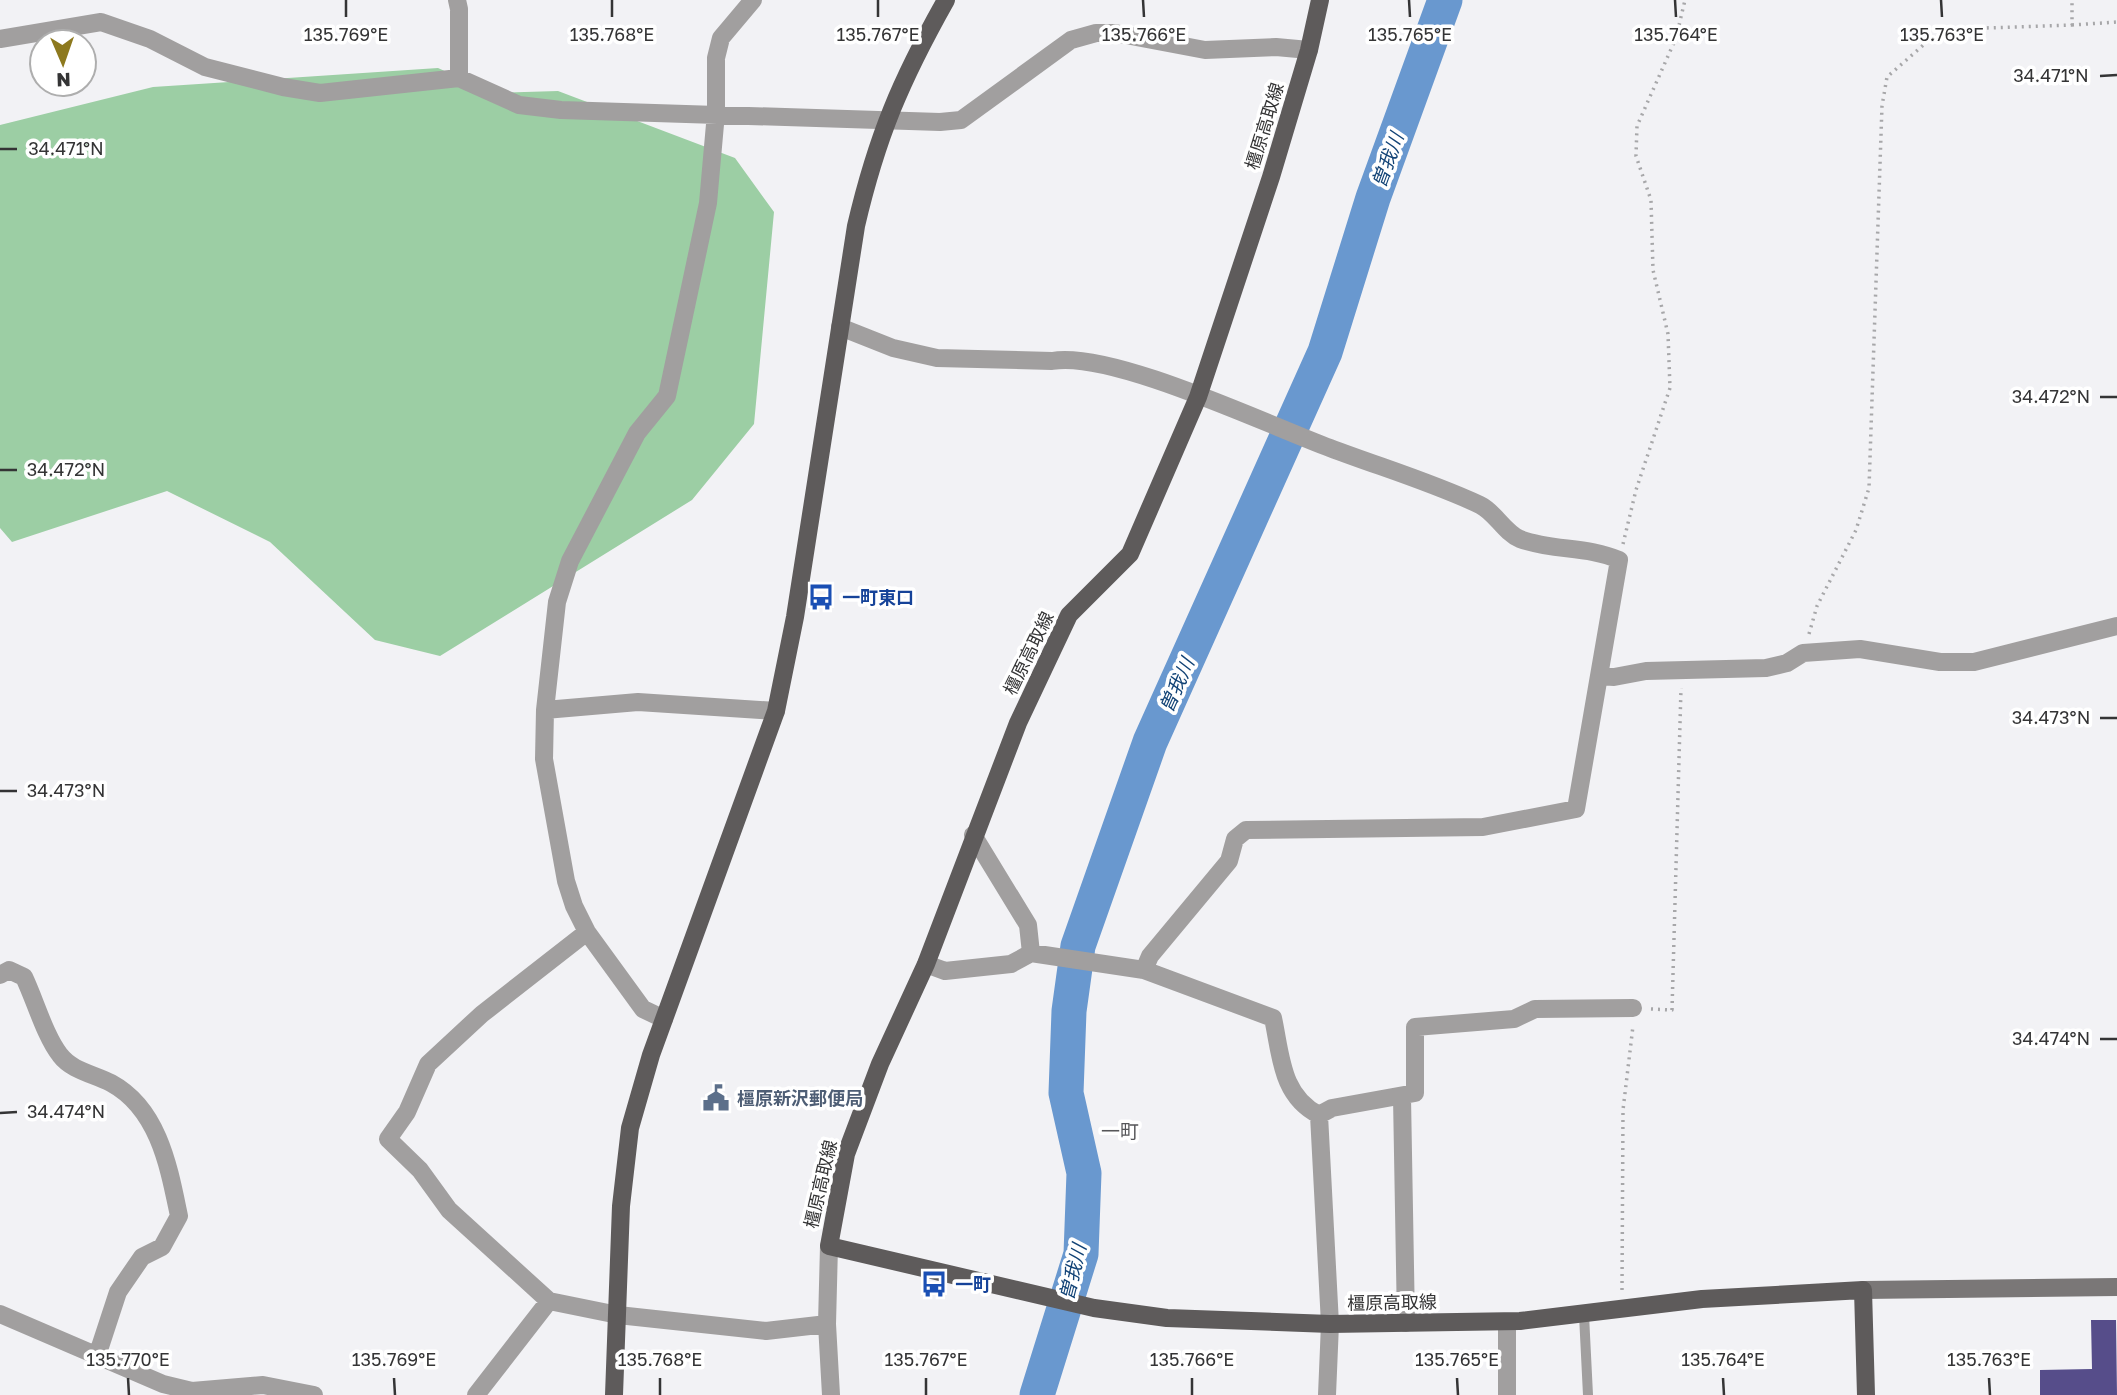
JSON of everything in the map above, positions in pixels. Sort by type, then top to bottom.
[{"type":"main road","points":[[614,1395],[621,1206],[630,1128],[664,1019],[776,711],[795,617],[856,226],[886,118],[904,76],[946,0]]},
{"type":"main road","name":"橿原高取線","points":[[1320,0],[1309,50],[1198,397],[1130,554],[1069,615],[1018,723],[926,964],[880,1064],[846,1154],[829,1246],[1094,1308],[1167,1318],[1329,1324],[1507,1322],[1702,1299],[1863,1290]]},
{"type":"main road","points":[[1863,1290],[1866,1395]]},
{"type":"street","points":[[457,0],[459,78]]},
{"type":"street","points":[[664,1019],[643,1009],[587,932],[566,881],[544,759],[544,710],[557,602],[570,561],[637,433],[667,396],[708,203],[716,113],[716,58],[721,38],[753,0]]},
{"type":"street","points":[[0,38],[101,22],[150,39],[205,67],[320,93],[459,78],[519,105],[561,110],[886,118],[940,122],[961,120],[1071,40],[1096,33],[1115,33],[1205,50],[1276,47],[1309,50]]},
{"type":"street","points":[[840,327],[893,348],[937,358],[1052,361],[1066,359],[1122,369],[1426,482],[1484,507],[1516,537],[1533,543],[1604,553],[1619,560],[1576,809],[1483,827],[1245,830],[1235,839],[1228,861],[1150,956],[1144,970]]},
{"type":"street","points":[[1598,676],[1766,668],[1787,663],[1803,653],[1860,649],[1940,662],[1974,662],[2117,626]]},
{"type":"street","points":[[544,710],[638,702],[776,711]]},
{"type":"street","points":[[974,835],[1028,925],[1036,954]]},
{"type":"street","points":[[587,932],[482,1014],[428,1064],[407,1112],[388,1139],[420,1170],[449,1210],[550,1301],[618,1315],[766,1331],[827,1324]]},
{"type":"street","points":[[926,964],[945,971],[1011,964],[1036,954],[1144,970],[1273,1018],[1287,1087],[1305,1108],[1319,1115]]},
{"type":"street","points":[[0,975],[9,970],[24,977],[60,1055],[73,1067],[114,1084],[139,1104],[165,1151],[179,1216],[162,1247],[142,1257],[118,1292],[97,1356]]},
{"type":"street","points":[[1319,1115],[1332,1108],[1415,1093],[1415,1027],[1514,1019],[1535,1009],[1633,1008]]},
{"type":"street","points":[[1402,1097],[1406,1323]]},
{"type":"street","points":[[1319,1115],[1329,1324],[1327,1395]]},
{"type":"street","points":[[829,1246],[827,1324],[831,1395]]},
{"type":"street","points":[[1863,1290],[2117,1287]]},
{"type":"street","points":[[476,1395],[550,1301]]},
{"type":"street","points":[[0,1314],[163,1384],[192,1393],[263,1385],[314,1395]]},
{"type":"street","points":[[1507,1322],[1507,1395]]},
{"type":"lane","points":[[1584,1315],[1588,1395]]},
{"type":"path","points":[[1619,560],[1636,490],[1670,388],[1668,334],[1653,270],[1651,200],[1636,156],[1637,126],[1676,38],[1685,0]]},
{"type":"path","points":[[2072,0],[2072,25]]},
{"type":"path","points":[[1803,653],[1817,606],[1856,530],[1869,488],[1882,106],[1887,77],[1928,41],[1956,29],[2117,22]]},
{"type":"path","points":[[1622,1310],[1623,1110],[1633,1008],[1672,1010],[1682,670]]},
{"type":"green space","points":[[438,68],[493,93],[558,91],[735,158],[774,212],[754,424],[692,500],[440,656],[375,640],[270,542],[167,491],[12,542],[0,528],[0,125],[153,87]]},
{"type":"building","points":[[2091,1320],[2116,1320],[2117,1395],[2040,1395],[2040,1370],[2092,1369]]},
{"type":"waterway","name":"曽我川","points":[[1037,1395],[1081,1254],[1084,1173],[1066,1093],[1069,1011],[1078,946],[1150,742],[1325,352],[1373,198],[1445,0]]},
{"type":"place","name":"一町東口","points":[[821,597]]},
{"type":"place","name":"橿原新沢郵便局","points":[[716,1098]]},
{"type":"place","name":"一町","points":[[934,1284]]},
{"type":"district","name":"一町","points":[[1120,1130]]}]
